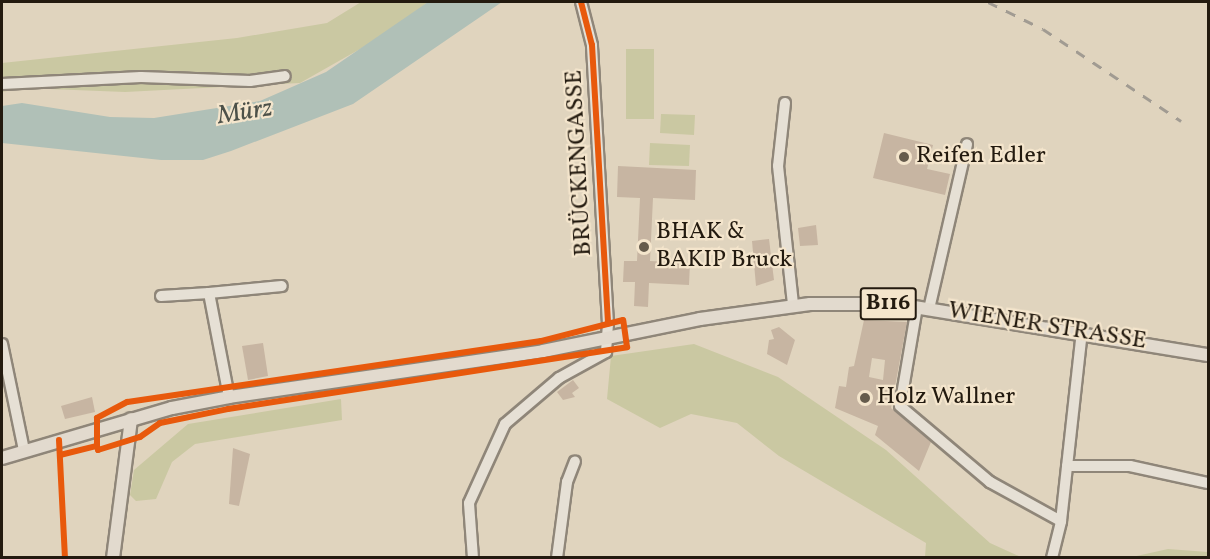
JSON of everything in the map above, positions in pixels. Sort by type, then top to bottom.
[{"type":"main road","name":"WIENER STRASSE","points":[[2,458],[131,419],[229,397],[607,340],[700,319],[793,305],[845,301],[923,308],[1082,331],[1209,355]]},
{"type":"main road","points":[[113,558],[131,419]]},
{"type":"street","name":"BRÜCKENGASSE","points":[[581,2],[592,45],[607,340]]},
{"type":"street","points":[[2,84],[141,78],[250,81],[285,76]]},
{"type":"street","points":[[785,103],[778,166],[793,305]]},
{"type":"street","points":[[967,144],[923,308],[900,406],[990,482],[1061,521]]},
{"type":"street","points":[[161,296],[282,286]]},
{"type":"street","points":[[209,293],[229,397]]},
{"type":"street","points":[[1052,558],[1061,521],[1082,331]]},
{"type":"street","points":[[473,558],[470,503],[505,424],[559,378],[603,356],[607,340]]},
{"type":"street","points":[[2,344],[24,450]]},
{"type":"street","points":[[557,558],[567,482],[575,461]]},
{"type":"street","points":[[1067,466],[1130,466],[1209,483]]},
{"type":"shaded area","points":[[361,2],[428,2],[383,36],[300,83],[125,92],[24,88],[2,92],[2,63],[237,38],[327,23]]},
{"type":"shaded area","points":[[626,49],[654,49],[654,119],[626,119]]},
{"type":"shaded area","points":[[661,114],[695,115],[694,135],[660,133]]},
{"type":"shaded area","points":[[650,143],[690,145],[689,166],[649,165]]},
{"type":"shaded area","points":[[694,344],[778,377],[886,450],[990,543],[1021,557],[925,557],[926,543],[779,456],[737,423],[691,414],[660,428],[607,399],[611,356]]},
{"type":"shaded area","points":[[341,399],[342,420],[195,444],[172,462],[156,499],[136,501],[130,495],[134,470],[188,424]]},
{"type":"shaded area","points":[[1168,549],[1208,552],[1208,557],[1132,557]]},
{"type":"water","name":"Mürz","points":[[428,2],[502,2],[353,104],[231,151],[203,160],[161,160],[2,143],[2,106],[22,103],[110,117],[154,118],[260,101],[326,72]]},
{"type":"building","name":"Reifen Edler","points":[[884,133],[933,145],[927,169],[950,174],[945,195],[873,178]]},
{"type":"building","name":"BHAK & BAKIP Bruck","points":[[618,166],[696,170],[695,200],[653,198],[650,261],[690,263],[689,285],[649,283],[648,307],[634,306],[635,282],[623,282],[624,261],[637,261],[640,198],[617,197]]},
{"type":"building","points":[[816,225],[818,245],[800,246],[798,228]]},
{"type":"building","points":[[769,239],[774,280],[756,286],[752,241]]},
{"type":"building","name":"Holz Wallner","points":[[864,320],[907,322],[891,408],[931,442],[919,471],[875,435],[878,426],[835,408],[839,386],[846,387],[849,367],[854,366]],"holes":[[[872,358],[885,360],[883,380],[869,377]]]},
{"type":"building","points":[[779,327],[795,340],[787,365],[767,354],[769,340],[774,339],[771,330]]},
{"type":"building","points":[[263,343],[268,376],[248,380],[242,346]]},
{"type":"building","points":[[573,380],[579,388],[572,393],[575,397],[563,400],[557,392]]},
{"type":"building","points":[[92,397],[95,412],[65,419],[61,406]]},
{"type":"building","points":[[233,448],[250,454],[239,506],[229,504]]},
{"type":"railway","points":[[988,2],[1043,29],[1181,121]]},
{"type":"cycle path","points":[[581,2],[592,45],[608,324]]},
{"type":"cycle path","points":[[60,455],[97,446],[98,450],[140,437],[160,423],[228,409],[627,347],[623,320],[541,341],[127,402],[97,418],[97,446]]},
{"type":"cycle path","points":[[59,440],[65,558]]},
{"type":"place","name":"Reifen Edler","points":[[904,157]]},
{"type":"place","name":"BHAK & BAKIP Bruck","points":[[644,247]]},
{"type":"place","name":"Holz Wallner","points":[[865,398]]}]
